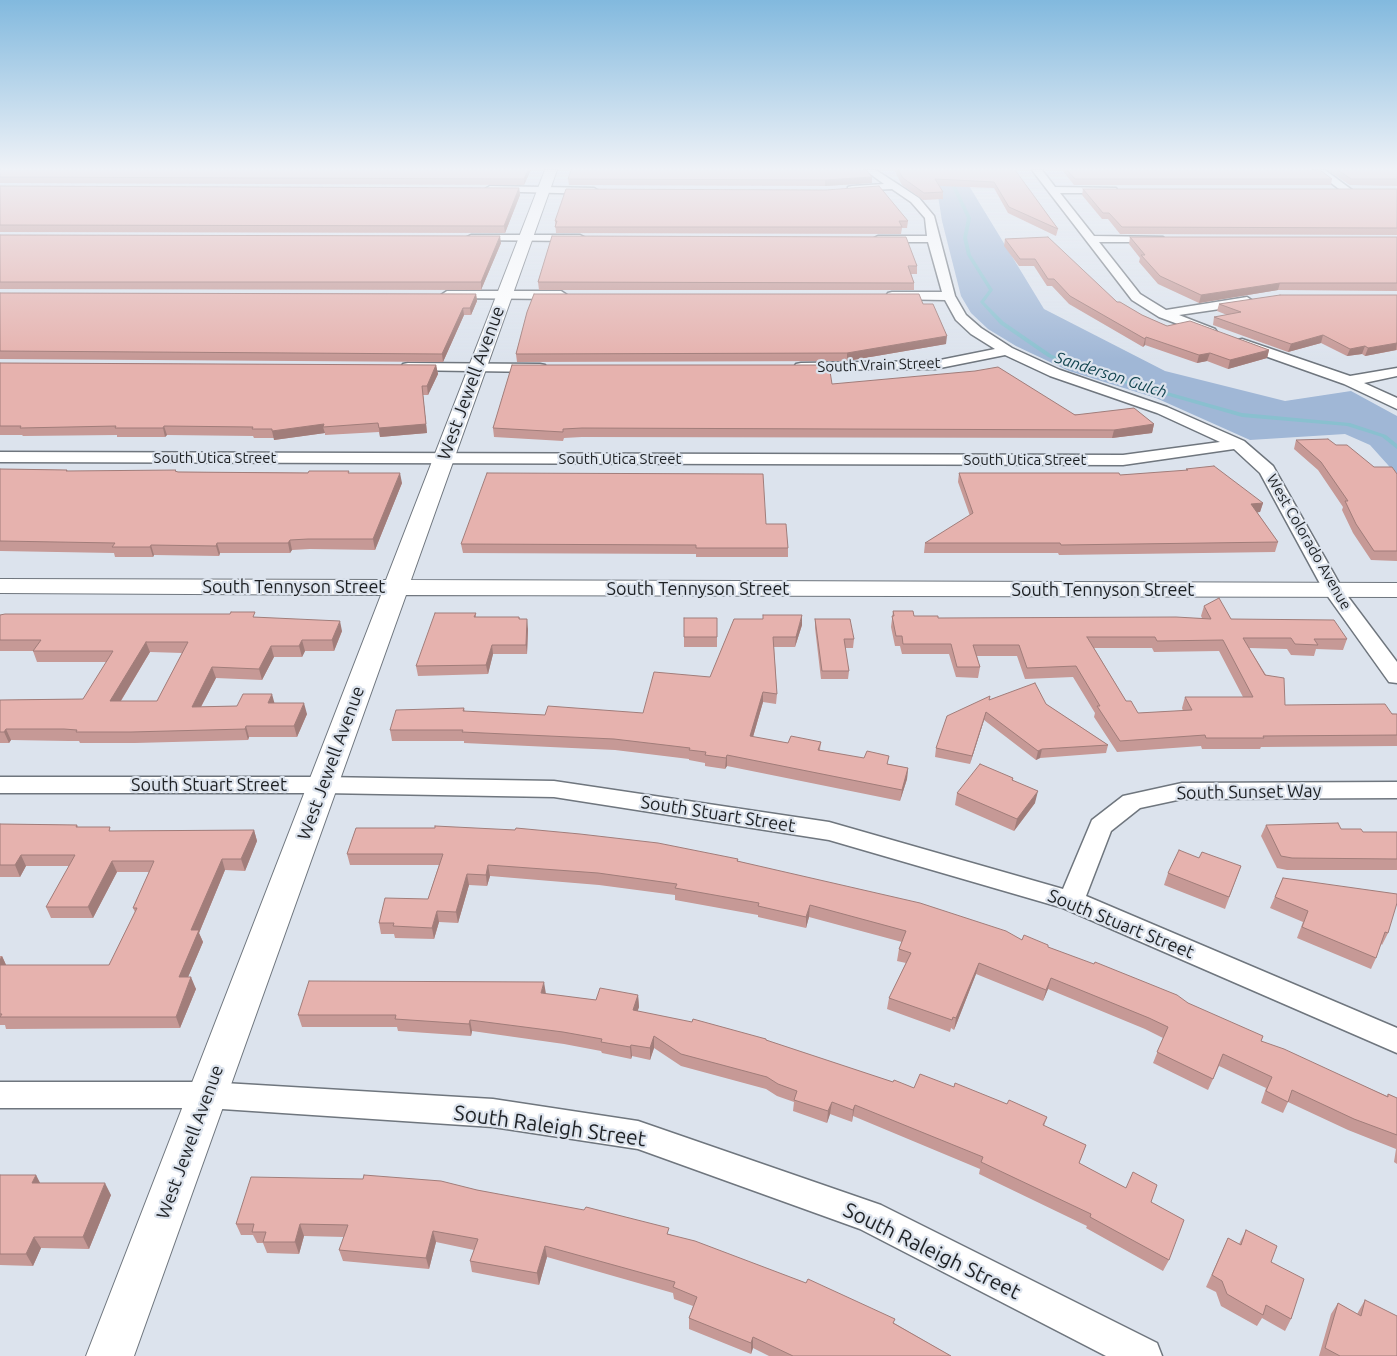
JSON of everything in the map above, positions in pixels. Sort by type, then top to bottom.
[{"type":"main road","name":"West Jewell Avenue","points":[[110,1356],[527,233]]},
{"type":"main road","name":"South Tennyson Street","points":[[0,586],[1397,590]]},
{"type":"street","name":"West Colorado Avenue","points":[[932,233],[949,296],[961,317],[971,327],[1007,351],[1055,373],[1162,410],[1238,444],[1267,470],[1334,591],[1397,677]]},
{"type":"street","points":[[1085,233],[1136,297],[1164,314],[1350,381],[1397,404]]},
{"type":"street","points":[[456,238],[594,238]]},
{"type":"street","points":[[863,239],[933,239]]},
{"type":"street","points":[[1090,240],[1170,239]]},
{"type":"street","points":[[434,294],[573,295]]},
{"type":"street","points":[[880,296],[949,296]]},
{"type":"street","points":[[1164,314],[1259,299]]},
{"type":"street","name":"South Vrain Street","points":[[785,367],[935,365],[1007,351]]},
{"type":"street","points":[[390,367],[558,368]]},
{"type":"street","points":[[1350,381],[1397,372]]},
{"type":"street","name":"South Utica Street","points":[[0,457],[1123,460],[1238,444]]},
{"type":"street","name":"South Stuart Street","points":[[0,785],[323,785],[554,789],[829,831],[1071,900],[1397,1041]]},
{"type":"street","name":"South Sunset Way","points":[[1071,900],[1101,826],[1132,802],[1182,791],[1397,790]]},
{"type":"street","name":"South Raleigh Street","points":[[0,1095],[207,1095],[493,1113],[638,1135],[868,1216],[1144,1356]]},
{"type":"shaded area","points":[[945,233],[998,233],[1044,309],[1165,371],[1285,401],[1351,391],[1397,416],[1397,475],[1370,445],[1345,434],[1250,440],[1156,398],[1069,371],[1016,346],[988,329],[971,313],[961,296]]},
{"type":"building","points":[[0,235],[500,236],[481,282],[0,282]]},
{"type":"building","points":[[552,236],[906,237],[917,266],[908,266],[914,283],[538,282]]},
{"type":"building","points":[[1048,237],[1117,302],[1142,315],[1167,326],[1190,321],[1269,350],[1230,360],[1210,353],[1199,355],[1146,337],[1145,339],[1070,296],[1054,279],[1048,279],[1035,259],[1020,259],[1005,239]]},
{"type":"building","points":[[1130,237],[1397,237],[1397,283],[1280,283],[1201,295],[1160,276],[1141,255],[1145,255]]},
{"type":"building","points":[[0,293],[476,294],[470,308],[463,308],[442,354],[0,351]]},
{"type":"building","points":[[534,294],[919,294],[923,304],[933,304],[947,336],[847,353],[516,354],[527,312]]},
{"type":"building","points":[[1280,295],[1397,295],[1397,343],[1350,349],[1323,335],[1291,344],[1214,317],[1241,312],[1219,304]]},
{"type":"building","points":[[0,363],[436,365],[427,386],[422,386],[426,424],[379,428],[378,423],[323,427],[324,424],[272,431],[272,429],[252,429],[253,427],[164,426],[163,428],[115,428],[116,426],[20,428],[21,426],[0,426]]},
{"type":"building","points":[[512,365],[829,365],[832,384],[975,371],[998,367],[1075,415],[1134,408],[1154,424],[1114,430],[582,428],[563,429],[563,432],[493,428]]},
{"type":"building","points":[[1328,439],[1336,445],[1347,445],[1374,467],[1392,467],[1397,474],[1397,551],[1374,551],[1356,524],[1345,501],[1348,501],[1321,462],[1296,440]]},
{"type":"building","points":[[1214,466],[1263,503],[1251,504],[1278,542],[1061,545],[1060,543],[925,543],[973,513],[959,473],[1119,473],[1120,475],[1188,470],[1186,469]]},
{"type":"building","points":[[0,469],[400,473],[373,539],[308,539],[290,540],[288,543],[217,543],[216,546],[151,545],[150,547],[112,547],[115,543],[0,541]]},
{"type":"building","points":[[487,473],[763,474],[766,524],[786,524],[788,548],[696,548],[696,545],[461,544]]},
{"type":"building","points":[[1219,598],[1231,619],[1334,620],[1347,639],[1314,639],[1318,645],[1295,644],[1291,638],[1243,638],[1265,675],[1284,678],[1285,705],[1385,704],[1392,714],[1397,714],[1397,735],[1206,738],[1205,735],[1120,741],[1097,706],[1100,706],[1076,666],[1027,668],[1019,645],[973,645],[980,667],[957,667],[951,644],[903,644],[902,636],[896,636],[892,616],[894,616],[893,611],[913,611],[914,616],[938,616],[938,618],[1176,617],[1211,619],[1204,606]],"holes":[[[1087,637],[1155,637],[1157,641],[1223,640],[1253,697],[1185,697],[1192,710],[1138,713],[1131,701],[1126,701]]]},
{"type":"building","points":[[231,612],[255,612],[253,617],[340,621],[332,640],[302,640],[299,646],[271,646],[259,669],[212,667],[192,707],[237,706],[243,694],[272,694],[268,703],[304,703],[294,726],[246,726],[245,729],[131,732],[6,729],[4,732],[0,732],[0,700],[83,699],[113,651],[33,651],[41,640],[0,640],[0,615],[230,614]],"holes":[[[146,642],[188,642],[157,701],[110,701]]]},
{"type":"building","points":[[435,613],[476,613],[474,617],[519,617],[519,619],[527,619],[526,645],[492,645],[486,665],[416,666]]},
{"type":"building","points":[[763,615],[802,615],[796,637],[773,637],[777,694],[763,692],[750,736],[788,743],[791,736],[821,742],[818,750],[864,758],[867,751],[889,756],[887,764],[908,768],[902,790],[727,755],[726,758],[705,755],[706,752],[689,750],[690,748],[614,739],[462,732],[463,730],[390,730],[396,710],[464,708],[463,711],[545,715],[548,706],[643,713],[654,672],[710,677],[734,619],[763,619]]},
{"type":"building","points":[[684,618],[717,618],[717,637],[684,637]]},
{"type":"building","points":[[815,619],[850,619],[854,639],[844,639],[849,671],[822,671]]},
{"type":"building","points":[[1035,683],[1046,704],[1108,745],[1042,749],[1038,751],[986,712],[972,756],[936,748],[947,716],[990,696],[989,700]]},
{"type":"building","points":[[980,764],[1038,791],[1017,819],[957,793]]},
{"type":"building","points":[[1338,823],[1341,829],[1361,829],[1363,832],[1397,832],[1397,859],[1292,858],[1281,856],[1266,825]]},
{"type":"building","points":[[0,824],[110,827],[109,831],[254,830],[241,859],[222,859],[191,930],[199,930],[179,977],[191,977],[176,1017],[0,1017],[2,1014],[0,1014],[0,965],[109,965],[137,908],[133,908],[154,861],[112,861],[88,907],[46,907],[75,855],[21,855],[15,865],[0,865]]},
{"type":"building","points":[[435,826],[515,830],[516,828],[658,843],[738,859],[737,861],[920,903],[1006,931],[1022,940],[1024,935],[1048,945],[1048,947],[1094,964],[1095,962],[1177,995],[1188,1003],[1263,1036],[1261,1041],[1284,1049],[1388,1097],[1388,1094],[1397,1098],[1397,1135],[1354,1119],[1292,1090],[1288,1102],[1266,1091],[1272,1077],[1223,1054],[1213,1079],[1157,1052],[1168,1027],[1051,978],[1046,990],[979,963],[956,1018],[953,1017],[952,1020],[889,998],[911,953],[899,949],[906,931],[810,905],[806,917],[758,906],[759,903],[675,888],[677,884],[598,873],[488,865],[486,875],[467,874],[456,912],[437,911],[432,928],[393,926],[394,923],[379,923],[385,898],[428,899],[443,854],[347,854],[356,828],[435,828]]},
{"type":"building","points":[[1179,850],[1199,858],[1202,852],[1241,866],[1229,897],[1168,873]]},
{"type":"building","points":[[1283,878],[1397,894],[1397,903],[1388,933],[1385,932],[1376,958],[1302,927],[1308,911],[1275,897]]},
{"type":"building","points":[[309,981],[544,982],[541,993],[596,1000],[600,988],[638,995],[633,1010],[692,1022],[693,1019],[766,1039],[914,1088],[920,1074],[954,1087],[955,1083],[1007,1104],[1009,1100],[1047,1117],[1043,1125],[1086,1145],[1079,1163],[1126,1188],[1133,1172],[1157,1185],[1151,1202],[1184,1220],[1169,1260],[1090,1217],[1091,1214],[981,1162],[983,1157],[855,1105],[853,1110],[832,1102],[828,1111],[794,1100],[797,1091],[778,1084],[767,1077],[681,1054],[654,1036],[650,1048],[631,1045],[630,1047],[601,1042],[602,1039],[563,1032],[470,1020],[469,1024],[395,1019],[396,1015],[298,1015]]},
{"type":"building","points":[[0,1175],[36,1175],[32,1183],[105,1183],[83,1237],[34,1237],[26,1254],[0,1254]]},
{"type":"building","points":[[364,1175],[441,1181],[477,1190],[584,1210],[586,1207],[669,1228],[667,1234],[695,1241],[806,1283],[808,1279],[895,1319],[893,1323],[951,1356],[793,1356],[753,1337],[751,1343],[689,1318],[697,1297],[673,1287],[675,1282],[545,1246],[537,1273],[470,1261],[478,1239],[433,1231],[426,1258],[339,1250],[348,1225],[300,1224],[295,1242],[263,1242],[266,1232],[252,1232],[254,1224],[236,1224],[251,1177],[363,1179]]},
{"type":"building","points":[[1246,1230],[1277,1246],[1271,1262],[1304,1279],[1291,1319],[1266,1305],[1263,1315],[1227,1294],[1222,1281],[1212,1275],[1228,1238],[1241,1245]]},
{"type":"building","points":[[1365,1300],[1397,1316],[1397,1356],[1340,1356],[1325,1348],[1338,1303],[1361,1316]]},
{"type":"waterway","name":"Sanderson Gulch","points":[[966,233],[965,238],[969,255],[991,290],[982,302],[1002,323],[1050,356],[1101,375],[1242,415],[1348,424],[1384,436],[1397,447]]}]
